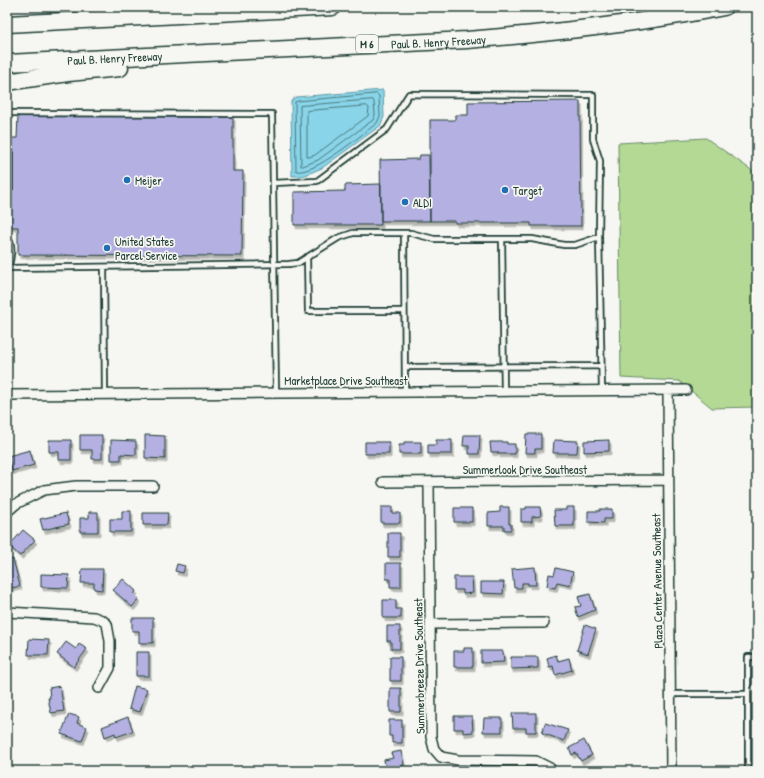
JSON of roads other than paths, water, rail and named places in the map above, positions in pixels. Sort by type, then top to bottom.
[{"type":"highway","points":[[7,24],[333,7]]},
{"type":"highway","name":"Paul B. Henry Freeway","points":[[7,63],[467,40],[589,29],[680,16],[724,7]]},
{"type":"highway","points":[[7,82],[101,69],[393,48],[467,40]]},
{"type":"street","name":"Plaza Center Avenue Southeast","points":[[668,390],[671,771]]},
{"type":"street","name":"Marketplace Drive Southeast","points":[[7,395],[686,390]]},
{"type":"street","name":"Summerlook Drive Southeast","points":[[383,482],[668,480]]},
{"type":"street","name":"Summerbreeze Drive Southeast","points":[[429,482],[431,737],[434,749],[442,757],[458,760],[536,761],[550,768],[551,771]]},
{"type":"street","points":[[7,512],[16,504],[44,490],[76,486],[154,486]]},
{"type":"street","points":[[7,612],[94,617],[107,624],[110,641],[110,668],[98,688]]},
{"type":"street","points":[[430,624],[544,623]]},
{"type":"lane","points":[[273,183],[317,181],[387,129],[410,94],[593,95],[592,139],[600,161],[602,391]]},
{"type":"lane","points":[[7,113],[272,114],[276,393]]},
{"type":"lane","points":[[7,237],[10,240],[8,268],[275,265],[298,263],[338,238],[352,233],[411,233],[434,239],[532,239],[555,244],[575,245],[600,237]]},
{"type":"lane","points":[[404,233],[405,392]]},
{"type":"lane","points":[[502,239],[504,391]]},
{"type":"lane","points":[[307,257],[308,311],[404,311]]},
{"type":"lane","points":[[104,267],[105,394]]},
{"type":"lane","points":[[405,368],[601,366]]},
{"type":"lane","points":[[748,771],[748,657],[757,657]]},
{"type":"lane","points":[[670,694],[748,694]]},
{"type":"water","points":[[383,90],[384,117],[380,126],[322,168],[303,176],[292,176],[291,101],[296,97]]},
{"type":"place","name":"Meijer","points":[[127,180]]},
{"type":"place","name":"Target","points":[[505,190]]},
{"type":"place","name":"ALDI","points":[[405,202]]},
{"type":"place","name":"United States Parcel Service","points":[[107,248]]}]
